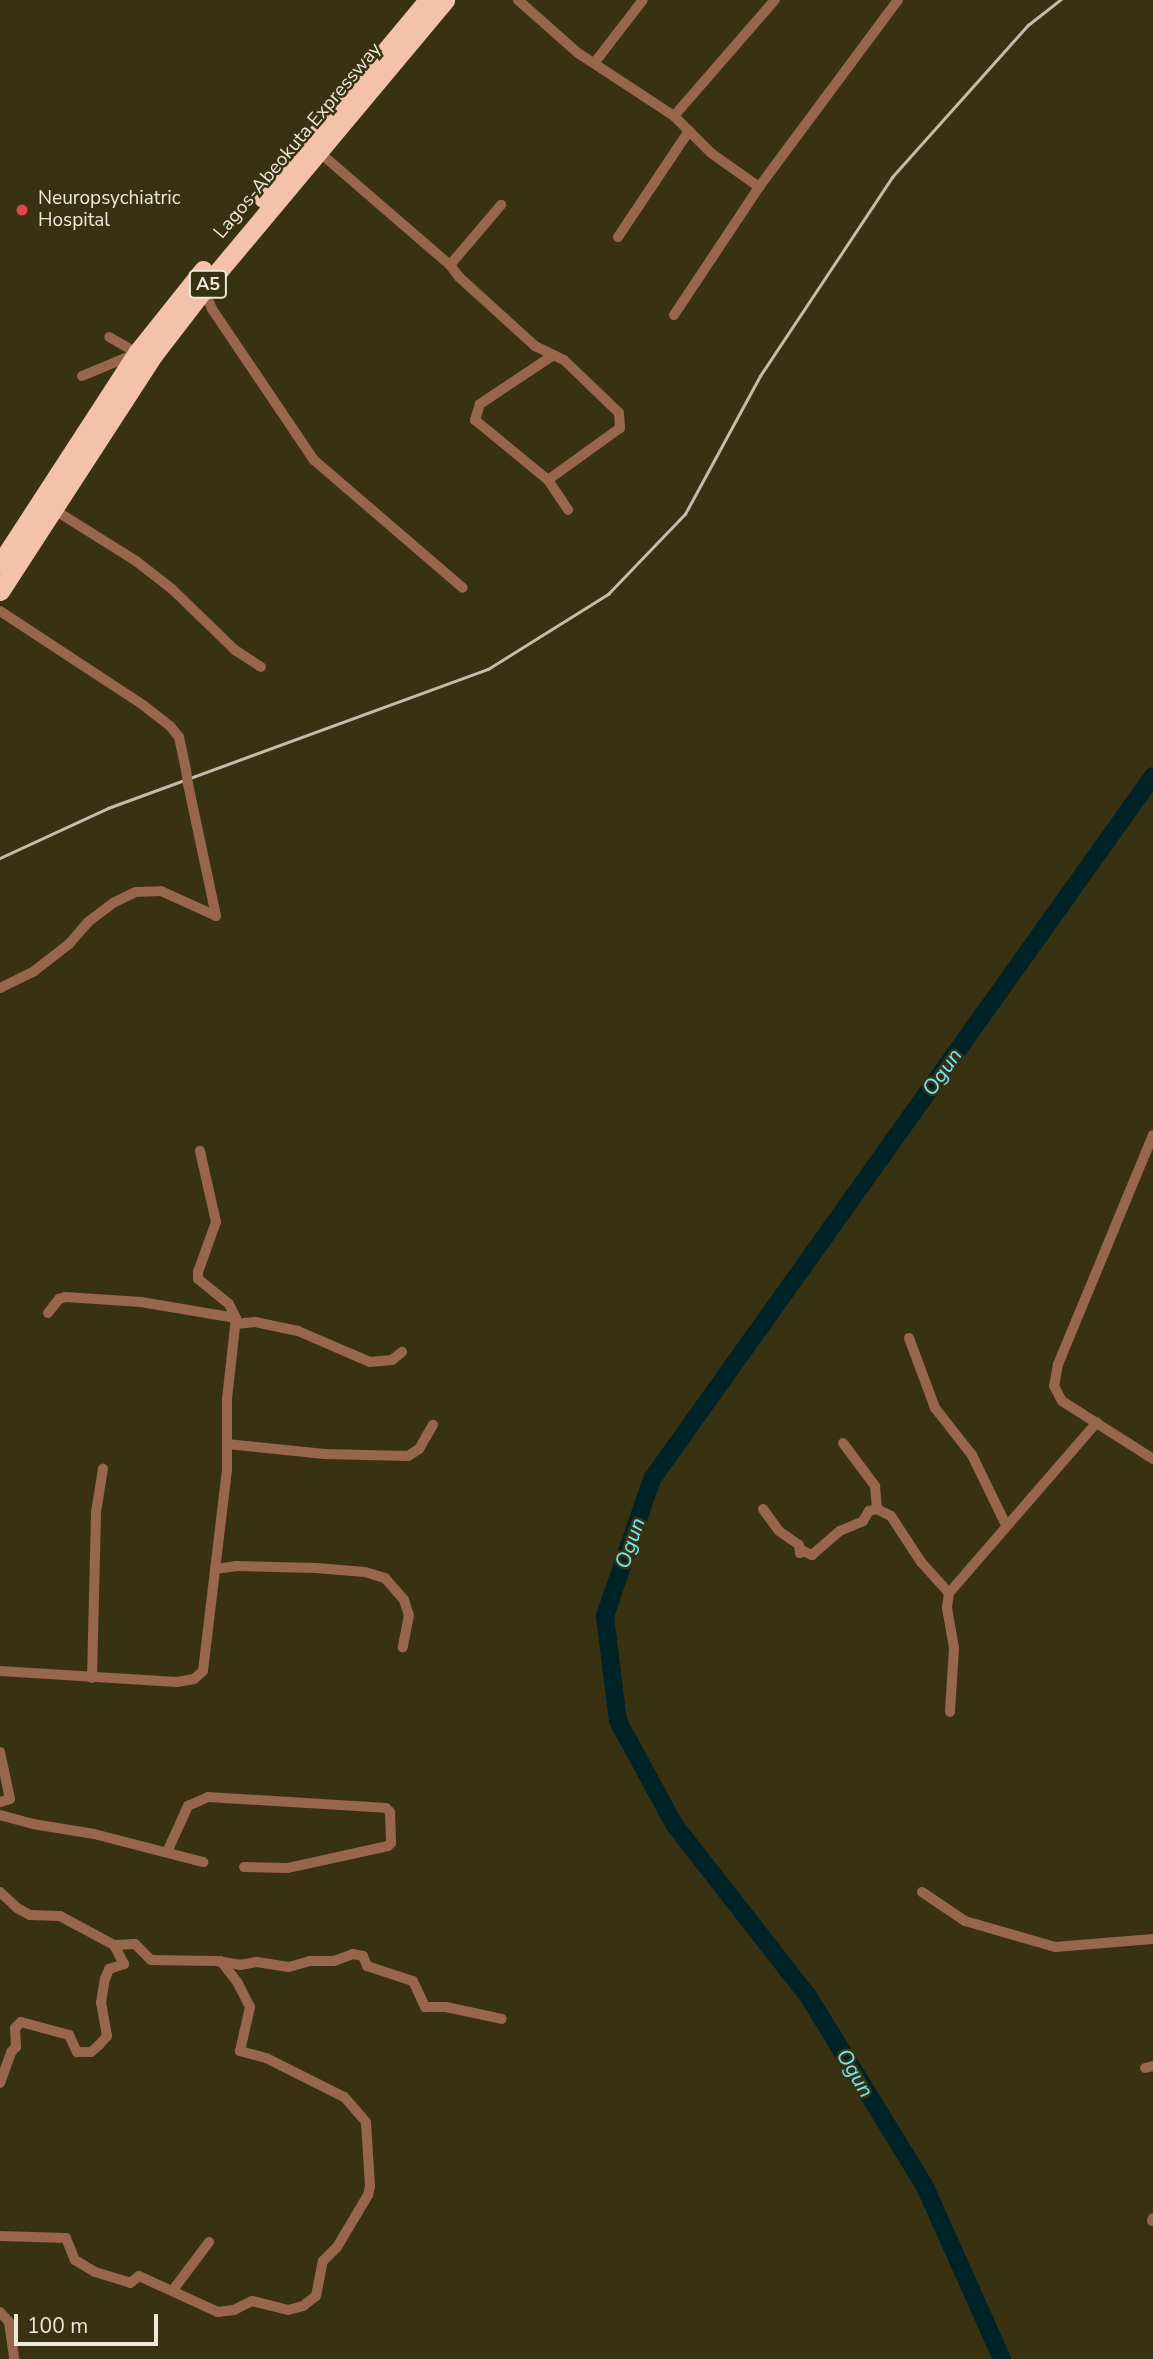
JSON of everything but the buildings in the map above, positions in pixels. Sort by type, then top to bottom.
[{"type":"highway","name":"Lagos-Abeokuta Expressway","points":[[0,564],[137,354],[428,0]]},
{"type":"highway","name":"Lagos-Abeokuta Expressway","points":[[0,591],[154,354],[203,290],[445,0]]},
{"type":"street","points":[[518,0],[578,52],[622,85],[674,116],[711,153],[759,187]]},
{"type":"street","points":[[594,62],[643,0]]},
{"type":"street","points":[[674,116],[775,0]]},
{"type":"street","points":[[674,315],[759,187],[898,0]]},
{"type":"street","points":[[618,237],[689,131]]},
{"type":"street","points":[[319,152],[450,265],[459,277],[535,346],[552,356],[564,359],[619,413],[620,428],[548,480]]},
{"type":"street","points":[[450,265],[500,205]]},
{"type":"street","points":[[203,290],[212,309],[314,460],[463,588]]},
{"type":"street","points":[[109,337],[137,354]]},
{"type":"street","points":[[82,376],[137,354]]},
{"type":"street","points":[[552,356],[480,404],[475,411],[475,420],[548,480],[568,510]]},
{"type":"street","points":[[53,509],[136,561],[172,589],[235,650],[261,667]]},
{"type":"street","points":[[0,611],[133,698],[170,726],[179,737],[216,916],[161,891],[136,892],[113,903],[88,922],[68,944],[33,972],[0,988]]},
{"type":"street","points":[[1153,1135],[1055,1376],[1056,1394],[1153,1459]]},
{"type":"street","points":[[0,1673],[177,1682],[194,1679],[203,1671],[228,1444],[227,1399],[236,1321],[229,1304],[204,1287],[198,1279],[198,1272],[216,1222],[200,1151]]},
{"type":"street","points":[[48,1313],[59,1299],[65,1297],[141,1302],[298,1331],[370,1362],[392,1360],[402,1352]]},
{"type":"street","points":[[909,1338],[936,1408],[972,1455],[1006,1525]]},
{"type":"street","points":[[950,1712],[954,1648],[947,1608],[949,1592],[1097,1422]]},
{"type":"street","points":[[228,1444],[324,1454],[408,1455],[419,1449],[433,1425]]},
{"type":"street","points":[[844,1443],[875,1486],[877,1509]]},
{"type":"street","points":[[92,1678],[96,1512],[103,1469]]},
{"type":"street","points":[[763,1510],[779,1531],[799,1545],[800,1553],[803,1550],[812,1555],[840,1531],[863,1521],[869,1511],[877,1509],[891,1516],[922,1562],[949,1592]]},
{"type":"street","points":[[215,1569],[237,1566],[316,1568],[365,1572],[385,1578],[404,1600],[409,1615],[403,1647]]},
{"type":"street","points":[[0,1752],[10,1799],[0,1802]]},
{"type":"street","points":[[167,1852],[188,1806],[195,1800],[208,1797],[386,1808],[390,1812],[391,1843],[388,1846],[288,1868],[244,1867]]},
{"type":"street","points":[[0,1815],[167,1852],[202,1863]]},
{"type":"street","points":[[0,1892],[17,1908],[30,1915],[60,1916],[114,1945],[135,1944],[152,1961],[221,1961],[240,1965],[272,1963],[289,1967],[310,1961],[334,1961],[353,1954],[363,1956],[367,1966],[413,1982],[425,2007],[446,2007],[502,2019]]},
{"type":"street","points":[[922,1892],[965,1921],[1055,1947],[1153,1938]]},
{"type":"street","points":[[0,2083],[11,2052],[16,2047],[15,2028],[21,2022],[69,2035],[77,2052],[91,2052],[107,2036],[101,2003],[105,1979],[109,1969],[124,1964],[114,1945]]},
{"type":"street","points":[[0,2236],[66,2238],[75,2260],[95,2272],[130,2283],[139,2276],[218,2312],[234,2310],[252,2301],[288,2310],[303,2306],[316,2296],[323,2261],[337,2247],[370,2186],[366,2122],[344,2097],[266,2058],[240,2051],[250,2007],[238,1983],[221,1961]]},
{"type":"street","points":[[173,2290],[209,2242]]},
{"type":"street","points":[[0,2312],[9,2322],[14,2359]]},
{"type":"waterway","name":"Ogun","points":[[1002,2359],[924,2185],[808,1996],[675,1826],[618,1721],[605,1616],[652,1479],[1153,776]]},
{"type":"railway","points":[[0,858],[108,808],[488,669],[608,594],[685,514],[760,376],[892,177],[1028,25],[1060,0]]},
{"type":"place","name":"Neuropsychiatric Hospital","points":[[22,210]]}]
